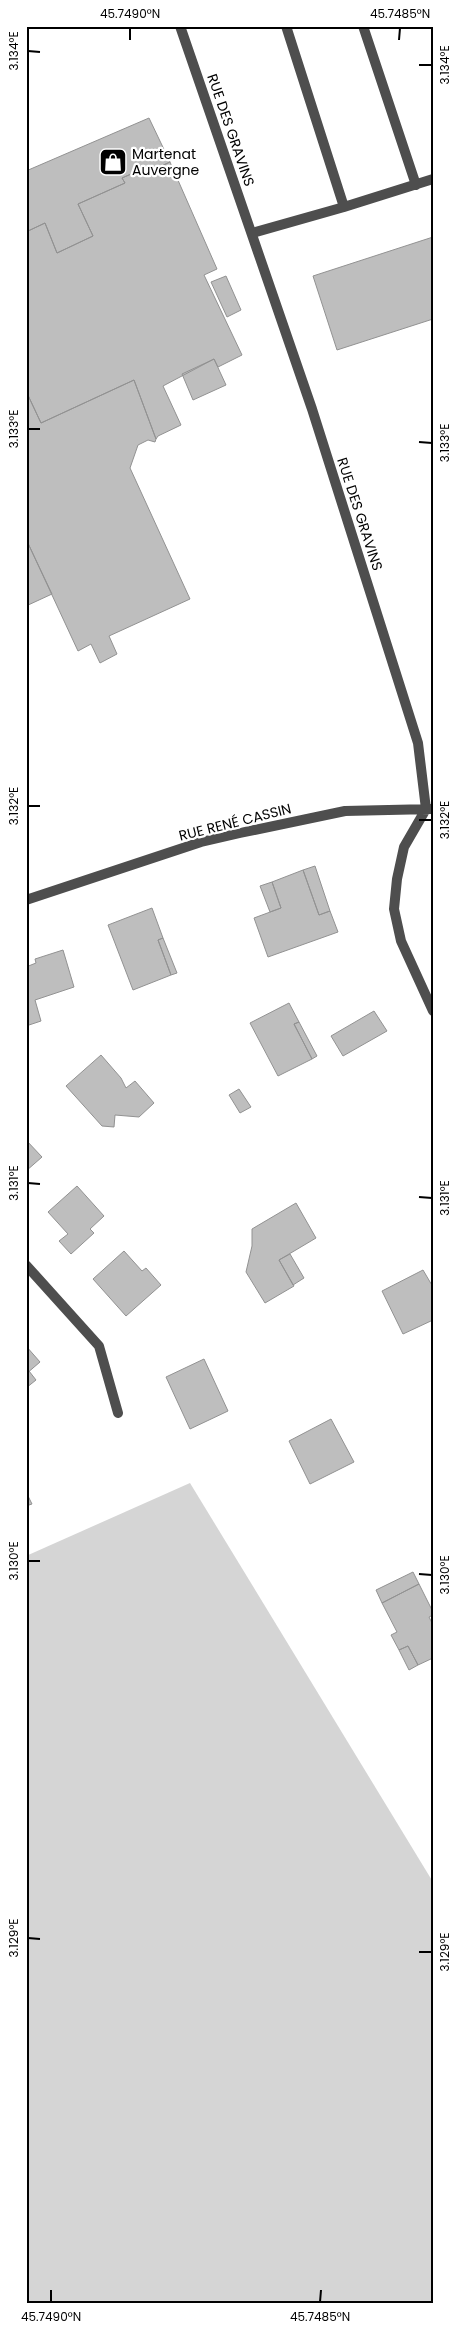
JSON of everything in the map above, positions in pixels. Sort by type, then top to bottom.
[{"type":"street","name":"RUE DES GRAVINS","points":[[180,26],[312,409],[418,744],[430,809]]},
{"type":"street","points":[[286,26],[344,207]]},
{"type":"street","points":[[363,26],[416,184]]},
{"type":"street","points":[[252,233],[433,179]]},
{"type":"street","points":[[430,809],[404,847],[397,879],[394,909],[401,941],[433,1012]]},
{"type":"street","name":"RUE RENÉ CASSIN","points":[[26,900],[201,842],[230,835],[345,812],[430,809]]},
{"type":"street","points":[[26,1265],[99,1346],[118,1413]]},
{"type":"shaded area","points":[[190,1483],[433,1882],[433,2304],[26,2304],[26,1556]]},
{"type":"building","points":[[149,118],[170,162],[140,176],[138,171],[122,178],[125,183],[78,204],[93,236],[57,253],[45,223],[28,231],[26,226],[26,171]]},
{"type":"building","points":[[170,162],[217,269],[204,275],[242,355],[218,367],[214,359],[163,386],[181,425],[158,436],[156,439],[134,380],[41,423],[26,391],[26,232],[45,223],[57,253],[93,236],[78,204],[125,183],[122,178],[138,171],[140,176]]},
{"type":"building","points":[[433,237],[433,319],[337,350],[313,276]]},
{"type":"building","points":[[226,276],[241,310],[227,317],[211,282]]},
{"type":"building","points":[[214,359],[226,385],[193,400],[182,374]]},
{"type":"building","points":[[134,380],[156,439],[155,442],[148,440],[138,445],[130,468],[190,599],[109,636],[117,654],[100,663],[91,644],[78,651],[26,539],[26,391],[41,423]]},
{"type":"building","points":[[26,539],[52,594],[26,606]]},
{"type":"building","points":[[315,866],[330,911],[319,915],[303,870]]},
{"type":"building","points":[[303,870],[319,915],[330,911],[338,932],[268,957],[254,918],[281,908],[272,882]]},
{"type":"building","points":[[272,882],[281,908],[270,912],[260,886]]},
{"type":"building","points":[[152,908],[163,938],[158,940],[171,975],[133,990],[108,925]]},
{"type":"building","points":[[163,938],[177,973],[171,975],[158,940]]},
{"type":"building","points":[[63,950],[74,987],[35,1000],[41,1021],[26,1026],[26,967],[36,963],[35,959]]},
{"type":"building","points":[[289,1003],[299,1022],[294,1024],[312,1059],[278,1076],[250,1023]]},
{"type":"building","points":[[374,1011],[387,1031],[343,1056],[331,1036]]},
{"type":"building","points":[[299,1022],[317,1056],[312,1059],[294,1024]]},
{"type":"building","points":[[101,1055],[121,1078],[126,1088],[135,1081],[154,1103],[139,1117],[115,1115],[114,1127],[102,1126],[66,1086]]},
{"type":"building","points":[[239,1089],[251,1107],[240,1113],[229,1095]]},
{"type":"building","points":[[26,1140],[42,1157],[26,1171]]},
{"type":"building","points":[[77,1186],[104,1216],[90,1229],[94,1233],[71,1254],[59,1241],[68,1234],[48,1212]]},
{"type":"building","points":[[296,1203],[316,1238],[279,1260],[294,1286],[265,1303],[246,1272],[252,1246],[252,1229]]},
{"type":"building","points":[[124,1251],[142,1271],[146,1268],[161,1285],[126,1316],[93,1279]]},
{"type":"building","points":[[290,1254],[304,1278],[293,1285],[279,1260]]},
{"type":"building","points":[[423,1270],[433,1287],[433,1320],[403,1334],[382,1291]]},
{"type":"building","points":[[26,1346],[40,1362],[26,1374]]},
{"type":"building","points":[[204,1359],[228,1411],[190,1429],[166,1377]]},
{"type":"building","points":[[29,1371],[36,1380],[26,1388],[26,1374]]},
{"type":"building","points":[[331,1419],[354,1462],[310,1484],[289,1441]]},
{"type":"building","points":[[26,1492],[32,1504],[26,1506]]},
{"type":"building","points":[[413,1572],[419,1584],[382,1603],[376,1590]]},
{"type":"building","points":[[419,1584],[433,1612],[433,1615],[429,1617],[433,1625],[433,1658],[418,1665],[408,1646],[399,1650],[391,1635],[397,1632],[382,1603]]},
{"type":"building","points":[[408,1646],[418,1665],[409,1670],[399,1650]]},
{"type":"place","name":"Martenat Auvergne","points":[[113,162]]}]
